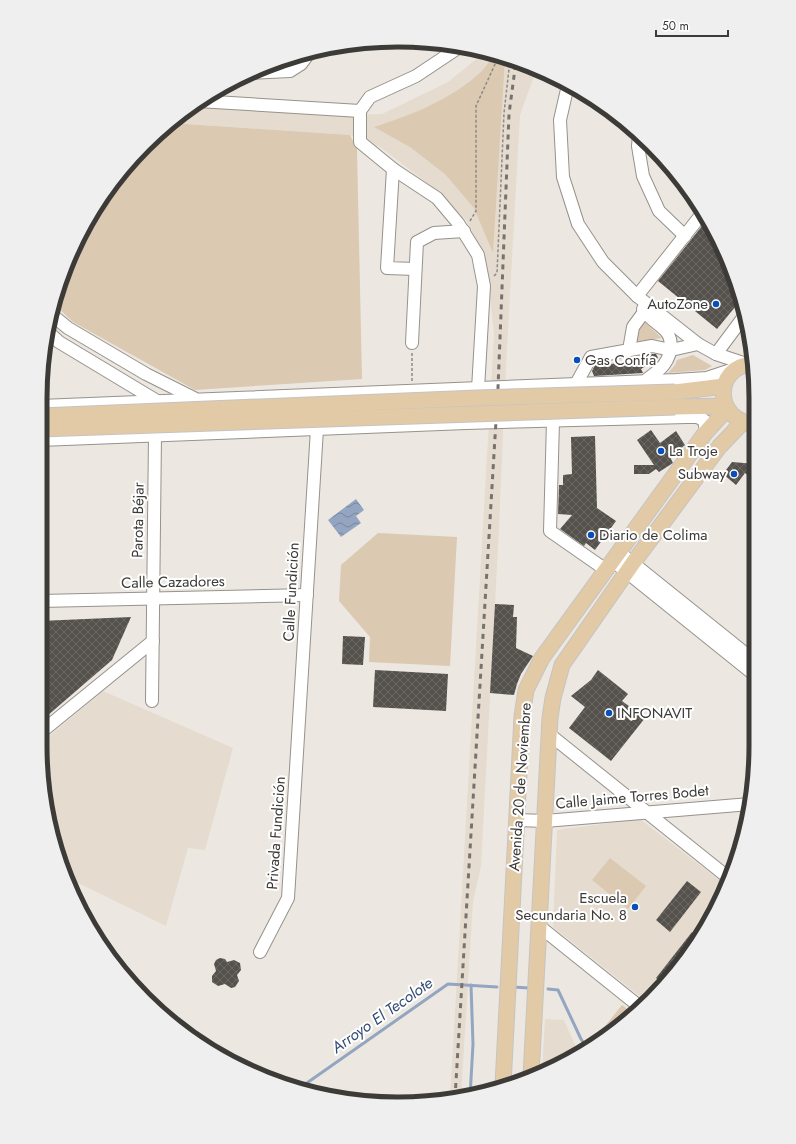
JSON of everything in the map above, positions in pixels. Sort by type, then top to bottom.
[{"type":"main road","points":[[747,363],[727,379],[724,386],[724,397],[727,408],[737,419],[749,423]]},
{"type":"main road","points":[[47,416],[675,392],[724,386]]},
{"type":"main road","points":[[47,429],[675,407],[727,408]]},
{"type":"main road","name":"Avenida 20 de Noviembre","points":[[503,1080],[522,716],[526,690],[542,658],[706,432],[727,408]]},
{"type":"main road","name":"Avenida 20 de Noviembre","points":[[531,1070],[549,734],[552,698],[562,665],[630,567],[719,447],[749,424]]},
{"type":"street","points":[[453,52],[416,76],[370,97],[360,111],[360,142],[393,169],[437,198],[464,231],[478,255],[484,286],[481,389]]},
{"type":"street","points":[[269,72],[290,71],[301,64],[304,60]]},
{"type":"street","points":[[567,90],[560,120],[563,177],[578,224],[603,262],[637,296],[698,344],[716,354],[747,363]]},
{"type":"street","points":[[210,102],[360,111]]},
{"type":"street","points":[[638,143],[643,176],[660,211],[685,236]]},
{"type":"street","points":[[393,169],[387,268],[415,269]]},
{"type":"street","points":[[637,296],[699,218]]},
{"type":"street","points":[[412,343],[417,242],[434,233],[464,231]]},
{"type":"street","points":[[637,296],[644,312],[667,332],[671,340],[671,350],[667,361],[661,369],[644,382]]},
{"type":"street","points":[[629,350],[633,327],[644,312]]},
{"type":"street","points":[[56,319],[68,328],[146,374],[195,399]]},
{"type":"street","points":[[716,354],[740,321]]},
{"type":"street","points":[[59,342],[68,328]]},
{"type":"street","points":[[53,336],[59,342],[158,400]]},
{"type":"street","points":[[576,384],[591,357],[652,346],[671,350],[698,344]]},
{"type":"street","points":[[47,406],[158,400],[644,382],[707,378],[747,363]]},
{"type":"street","points":[[521,422],[514,418],[510,410],[510,402],[514,392],[522,387]]},
{"type":"street","points":[[481,389],[490,396],[492,403],[490,417],[484,423]]},
{"type":"street","points":[[47,440],[484,423],[697,417],[704,420],[706,432]]},
{"type":"street","points":[[553,421],[550,531],[613,561],[630,567],[749,657]]},
{"type":"street","name":"Calle Fundición","points":[[297,757],[317,429]]},
{"type":"street","name":"Parota Béjar","points":[[152,701],[155,435]]},
{"type":"street","points":[[630,567],[749,670]]},
{"type":"street","name":"Calle Cazadores","points":[[47,601],[307,595]]},
{"type":"street","points":[[47,727],[153,641]]},
{"type":"street","points":[[549,734],[724,874]]},
{"type":"street","name":"Privada Fundición","points":[[260,952],[288,898],[297,757]]},
{"type":"street","name":"Calle Jaime Torres Bodet","points":[[517,820],[545,821],[744,804]]},
{"type":"street","points":[[539,926],[636,1004]]},
{"type":"path","points":[[464,231],[476,211],[476,106],[497,61]]},
{"type":"path","points":[[484,286],[497,273],[504,113],[509,65]]},
{"type":"path","points":[[411,391],[412,343]]},
{"type":"shaded area","points":[[479,57],[511,66],[534,75],[520,115],[481,866],[473,902],[461,1091],[450,1093],[494,334],[486,260],[467,221],[435,189],[380,147],[350,135],[180,124],[202,107],[339,115],[382,114],[448,82]]},
{"type":"shaded area","points":[[491,60],[505,64],[493,253],[474,208],[445,174],[410,147],[374,127],[416,112],[444,99],[457,91],[481,72]]},
{"type":"shaded area","points":[[180,124],[350,135],[357,149],[362,379],[195,390],[73,322],[59,308],[74,264],[94,222],[106,203],[134,167],[150,150]]},
{"type":"shaded area","points":[[643,321],[662,338],[635,342],[637,328]]},
{"type":"shaded area","points":[[693,355],[712,366],[705,370],[668,373],[675,365],[677,360]]},
{"type":"shaded area","points":[[378,533],[457,537],[450,666],[369,662],[370,637],[339,601],[341,565]]},
{"type":"shaded area","points":[[103,691],[233,748],[205,850],[188,848],[166,926],[75,881],[59,837],[54,814],[50,792],[47,738]]},
{"type":"shaded area","name":"Escuela Secundaria No. 8","points":[[640,819],[721,882],[702,922],[690,941],[662,977],[642,998],[553,927],[557,830]]},
{"type":"shaded area","points":[[610,858],[646,886],[628,909],[592,880]]},
{"type":"shaded area","points":[[622,1005],[629,1010],[612,1024],[599,1034]]},
{"type":"shaded area","points":[[545,1019],[564,1020],[575,1045],[578,1048],[542,1066]]},
{"type":"water","points":[[356,499],[364,510],[356,516],[361,523],[341,537],[328,520]]},
{"type":"building","points":[[703,225],[722,264],[736,305],[717,329],[658,281]]},
{"type":"building","points":[[656,354],[658,358],[641,369],[643,373],[594,376],[592,371],[595,365],[647,361],[643,356]]},
{"type":"building","name":"La Troje","points":[[651,430],[660,443],[676,431],[685,445],[670,457],[673,463],[659,472],[656,469],[649,474],[634,474],[634,465],[654,465],[637,440]]},
{"type":"building","points":[[595,436],[597,508],[616,521],[595,550],[586,543],[584,546],[560,529],[572,515],[558,514],[559,485],[563,485],[563,475],[572,474],[571,437]]},
{"type":"building","name":"Subway","points":[[732,462],[749,463],[749,476],[745,473],[736,485],[723,474]]},
{"type":"building","points":[[495,604],[514,605],[513,617],[517,617],[516,648],[533,656],[521,674],[514,695],[490,693]]},
{"type":"building","points":[[131,617],[112,660],[47,716],[47,621]]},
{"type":"building","points":[[343,636],[365,637],[363,665],[342,664]]},
{"type":"building","points":[[375,670],[448,674],[446,711],[373,707]]},
{"type":"building","name":"INFONAVIT","points":[[598,670],[628,694],[622,701],[645,718],[611,761],[569,728],[585,707],[571,696],[591,680]]},
{"type":"building","points":[[687,881],[701,892],[670,932],[656,920]]},
{"type":"building","points":[[692,932],[694,934],[676,960],[659,980],[656,978]]},
{"type":"building","points":[[220,958],[225,959],[227,962],[234,960],[240,963],[241,970],[237,975],[239,981],[235,987],[231,988],[225,984],[218,986],[212,982],[212,976],[216,971],[214,964],[216,960]]},
{"type":"waterway","name":"Arroyo El Tecolote","points":[[305,1084],[448,984],[497,987]]},
{"type":"waterway","points":[[470,1089],[473,1044],[471,985]]},
{"type":"waterway","name":"Arroyo El Tecolote","points":[[513,987],[529,988]]},
{"type":"waterway","name":"Arroyo El Tecolote","points":[[548,989],[558,990],[584,1044]]},
{"type":"railway","points":[[455,1092],[498,388],[509,114],[515,68]]},
{"type":"place","name":"AutoZone","points":[[716,304]]},
{"type":"place","name":"Gas Confía","points":[[577,360]]},
{"type":"place","name":"La Troje","points":[[661,451]]},
{"type":"place","name":"Subway","points":[[734,474]]},
{"type":"place","name":"Diario de Colima","points":[[591,535]]},
{"type":"place","name":"INFONAVIT","points":[[609,713]]},
{"type":"place","name":"Escuela Secundaria No. 8","points":[[635,907]]}]
